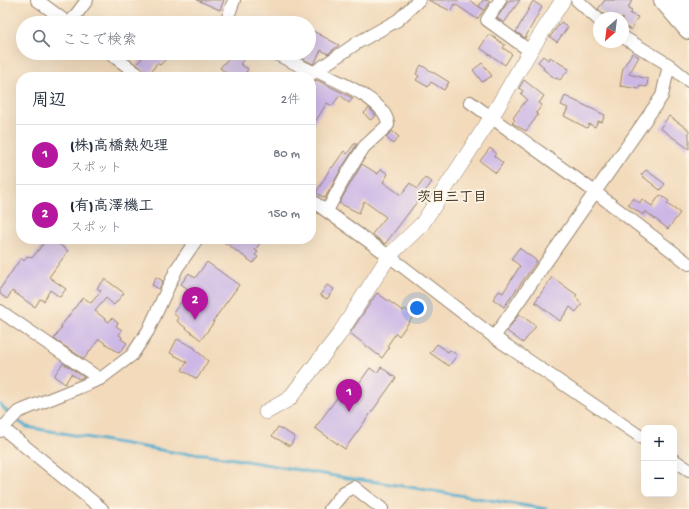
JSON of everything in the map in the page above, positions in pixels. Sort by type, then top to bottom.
[{"type":"highway","points":[[664,0],[689,29]]},
{"type":"highway","points":[[682,0],[689,7]]},
{"type":"street","points":[[37,0],[59,16]]},
{"type":"street","points":[[74,16],[87,0]]},
{"type":"street","points":[[228,16],[234,0]]},
{"type":"street","points":[[315,72],[357,43],[398,20],[419,0]]},
{"type":"street","points":[[500,0],[486,20],[530,51]]},
{"type":"street","points":[[266,412],[289,398],[338,336],[389,256],[422,224],[491,118],[562,0]]},
{"type":"street","points":[[577,0],[593,15]]},
{"type":"street","points":[[629,41],[669,65],[689,81]]},
{"type":"street","points":[[119,60],[135,72]]},
{"type":"street","points":[[287,60],[308,72]]},
{"type":"street","points":[[494,337],[662,96],[669,65]]},
{"type":"street","points":[[316,75],[356,90],[376,105],[388,120],[388,125],[364,147],[346,175],[327,211]]},
{"type":"street","points":[[470,102],[595,192],[689,264]]},
{"type":"street","points":[[316,203],[389,256],[494,337],[641,437]]},
{"type":"street","points":[[102,509],[1,429],[18,412],[100,380],[132,355],[148,331],[177,268],[194,244]]},
{"type":"street","points":[[0,311],[100,380]]},
{"type":"street","points":[[676,461],[689,470]]},
{"type":"street","points":[[330,509],[344,492],[354,487],[382,509]]},
{"type":"building","points":[[197,0],[224,0],[220,10]]},
{"type":"building","points":[[428,0],[469,0],[484,10],[477,19],[455,4],[451,11]]},
{"type":"building","points":[[483,0],[490,1],[484,10],[479,6]]},
{"type":"building","points":[[509,0],[520,0],[504,23],[497,18]]},
{"type":"building","points":[[605,0],[632,0],[628,9],[632,11],[630,14],[638,17],[631,30],[629,29],[629,12],[602,12],[598,9]]},
{"type":"building","points":[[533,1],[542,7],[525,38],[516,32]]},
{"type":"building","points":[[561,22],[568,27],[557,42],[550,37]]},
{"type":"building","points":[[316,33],[339,45],[328,54],[321,50],[316,60]]},
{"type":"building","points":[[489,34],[505,45],[503,48],[512,54],[505,65],[480,48]]},
{"type":"building","points":[[632,53],[639,57],[629,74],[648,79],[647,87],[640,86],[639,89],[620,87],[623,68]]},
{"type":"building","points":[[543,56],[548,60],[550,57],[569,69],[560,80],[557,78],[556,79],[543,69],[544,67],[538,62]]},
{"type":"building","points":[[141,60],[165,60],[160,65],[157,63],[151,72],[145,72],[136,64]]},
{"type":"building","points":[[227,60],[244,60],[240,64],[248,69],[246,72],[225,72],[220,68]]},
{"type":"building","points":[[305,60],[316,60],[313,64]]},
{"type":"building","points":[[482,63],[492,76],[482,82],[473,70]]},
{"type":"building","points":[[421,65],[449,82],[444,90],[431,82],[428,87],[416,80],[419,76],[416,74]]},
{"type":"building","points":[[316,80],[353,98],[349,103],[340,95],[332,106],[327,103],[316,120]]},
{"type":"building","points":[[524,80],[544,96],[539,103],[542,105],[536,113],[538,115],[526,131],[512,123],[515,120],[513,118],[527,99],[521,94],[523,91],[519,88]]},
{"type":"building","points":[[565,96],[605,115],[602,122],[598,121],[595,127],[589,124],[587,128],[564,116],[568,108],[561,105]]},
{"type":"building","points":[[369,108],[376,116],[370,120],[364,113]]},
{"type":"building","points":[[669,116],[689,130],[689,149],[660,128]]},
{"type":"building","points":[[392,131],[399,137],[393,144],[386,137]]},
{"type":"building","points":[[354,144],[357,144],[325,198],[316,193],[331,167],[332,168],[344,151],[347,154]]},
{"type":"building","points":[[490,148],[496,153],[494,156],[503,163],[496,173],[480,161]]},
{"type":"building","points":[[362,164],[378,174],[381,169],[388,174],[383,182],[401,195],[410,183],[417,189],[425,178],[432,182],[385,244],[372,234],[386,217],[364,201],[359,213],[339,203]]},
{"type":"building","points":[[646,170],[665,184],[660,190],[641,175]]},
{"type":"building","points":[[660,195],[669,201],[667,204],[680,213],[668,229],[645,211],[643,215],[628,205],[633,198],[640,203],[642,199],[652,206]]},
{"type":"building","points":[[43,244],[59,244],[68,251],[49,277],[66,289],[60,297],[50,290],[44,301],[40,299],[35,307],[12,291],[7,299],[0,294],[0,289],[21,258],[24,261],[27,256],[32,258]]},
{"type":"building","points":[[227,244],[259,244],[255,250],[258,252],[255,255],[258,257],[253,263]]},
{"type":"building","points":[[519,248],[537,261],[504,307],[493,299],[499,291],[503,293],[520,266],[511,259]]},
{"type":"building","points":[[207,262],[239,285],[201,340],[177,321],[179,318],[173,313],[187,294],[185,293],[188,289],[181,284],[189,273],[195,278]]},
{"type":"building","points":[[156,277],[163,281],[159,289],[152,285]]},
{"type":"building","points":[[552,277],[577,295],[575,297],[582,304],[576,312],[570,307],[560,321],[535,302]]},
{"type":"building","points":[[105,279],[124,293],[114,305],[106,298],[95,311],[109,322],[112,318],[118,323],[116,326],[122,330],[119,335],[122,337],[121,339],[127,343],[119,353],[99,339],[84,359],[54,339],[62,327],[61,326],[83,297],[91,303],[101,291],[97,288]]},
{"type":"building","points":[[327,285],[334,289],[327,299],[320,295]]},
{"type":"building","points":[[377,293],[403,311],[405,309],[414,315],[399,336],[396,333],[387,346],[389,348],[382,358],[350,333]]},
{"type":"building","points":[[519,314],[536,326],[523,343],[507,331]]},
{"type":"building","points":[[177,339],[195,348],[208,361],[197,379],[182,370],[187,362],[170,353]]},
{"type":"building","points":[[437,344],[448,352],[450,350],[457,355],[449,366],[430,353]]},
{"type":"building","points":[[63,363],[84,377],[79,379],[71,374],[65,384],[54,376]]},
{"type":"building","points":[[381,367],[396,378],[345,449],[315,428],[342,391],[349,397],[370,368],[377,373]]},
{"type":"building","points":[[278,427],[295,437],[290,446],[272,436]]},
{"type":"waterway","points":[[0,404],[11,416]]},
{"type":"waterway","points":[[15,419],[27,427],[178,453],[205,454],[546,509]]},
{"type":"place","name":"(有)高澤機工","points":[[195,320]]},
{"type":"place","name":"(株)高橋熱処理","points":[[349,412]]},
{"type":"district","name":"茨目三丁目","points":[[452,198]]}]
